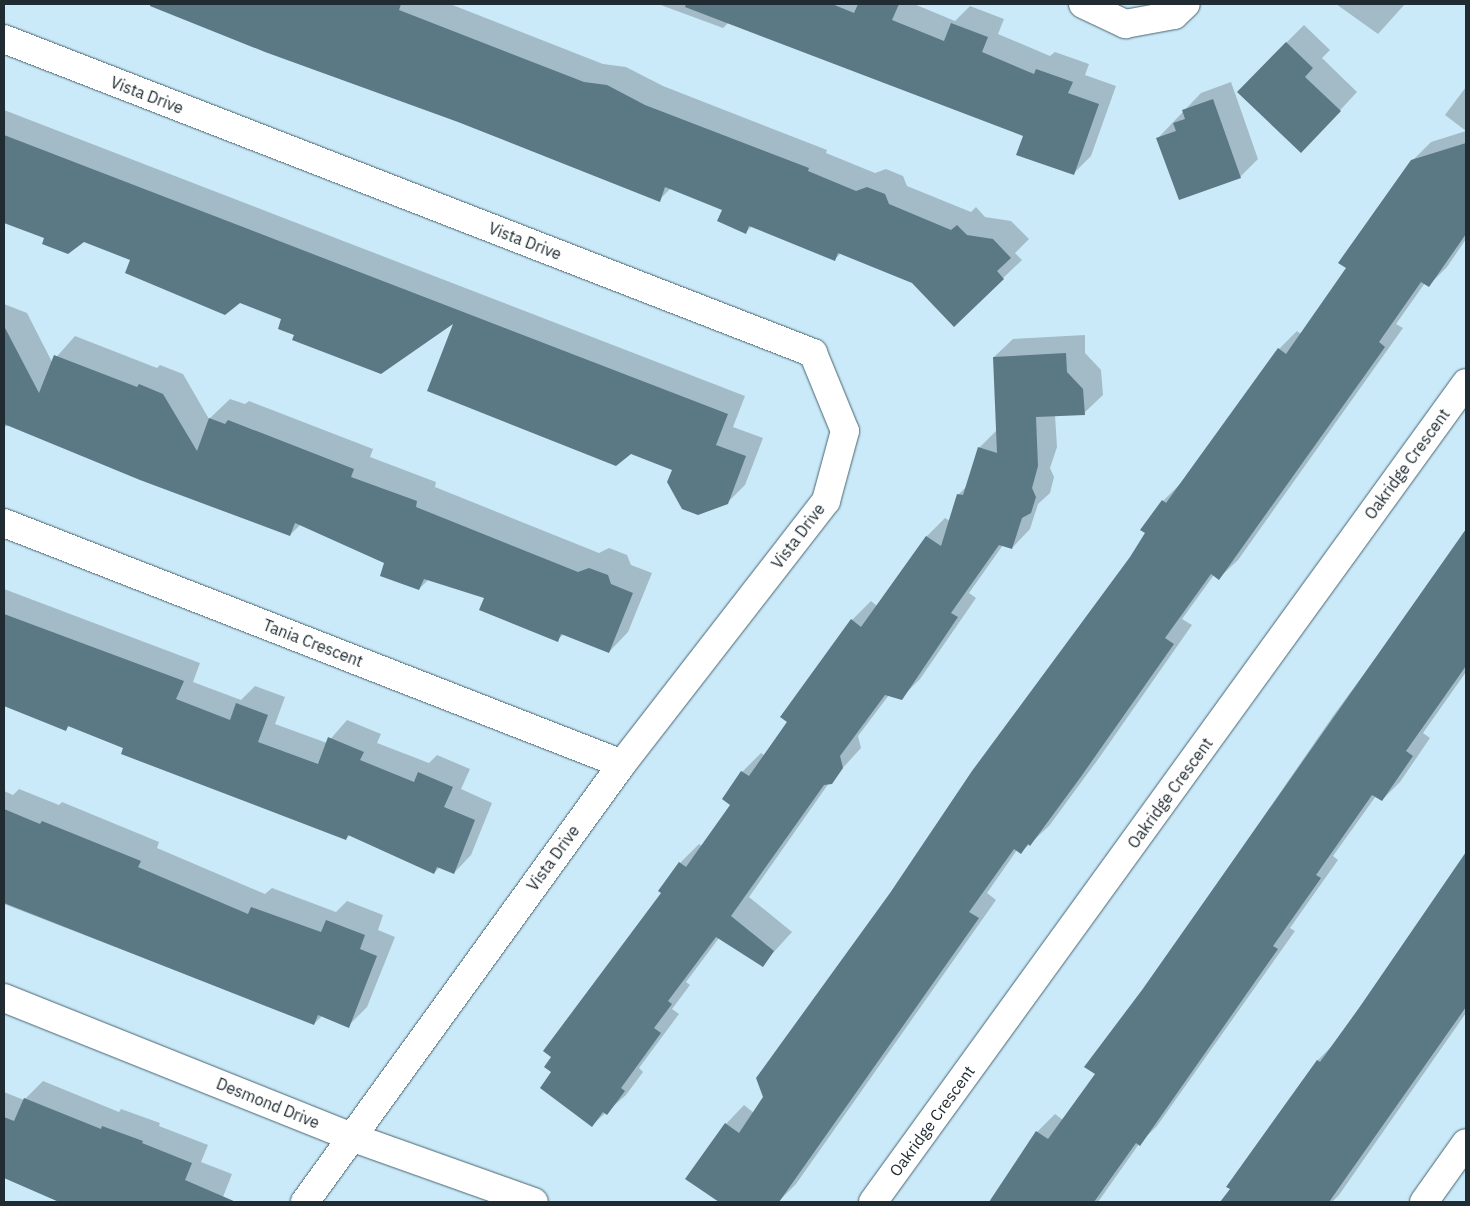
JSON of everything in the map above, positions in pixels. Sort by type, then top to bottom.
[{"type":"street","points":[[1083,4],[1125,24],[1174,15],[1186,4]]},
{"type":"street","name":"Vista Drive","points":[[4,40],[813,353],[845,431],[826,501],[622,764],[305,1202]]},
{"type":"street","name":"Oakridge Crescent","points":[[873,1202],[1466,383]]},
{"type":"street","name":"Tania Crescent","points":[[4,522],[622,764]]},
{"type":"street","name":"Desmond Drive","points":[[4,998],[351,1136],[534,1202]]},
{"type":"street","points":[[1424,1202],[1466,1143]]},
{"type":"building","points":[[150,4],[401,4],[399,10],[584,82],[607,85],[645,105],[809,168],[808,171],[856,191],[867,187],[885,194],[889,204],[951,230],[957,225],[967,235],[993,239],[1011,258],[997,271],[1004,279],[954,327],[912,283],[838,253],[835,261],[749,226],[746,234],[717,221],[722,210],[665,187],[660,202],[458,122],[265,52],[150,6]]},
{"type":"building","points":[[686,4],[832,4],[854,13],[858,4],[899,4],[892,20],[944,41],[951,23],[988,37],[982,52],[1034,74],[1036,69],[1073,82],[1068,93],[1099,104],[1074,175],[1016,155],[1023,136],[685,7]]},
{"type":"building","points":[[1286,42],[1313,68],[1305,77],[1341,111],[1301,153],[1237,92]]},
{"type":"building","points":[[1213,99],[1241,178],[1179,200],[1156,138],[1176,131],[1173,123],[1185,119],[1182,110]]},
{"type":"building","points":[[4,135],[728,414],[716,445],[746,456],[728,504],[698,515],[682,509],[667,482],[672,470],[631,454],[616,466],[427,391],[453,324],[381,374],[292,340],[294,335],[278,329],[281,319],[240,303],[225,315],[125,273],[130,260],[84,242],[68,254],[42,244],[44,238],[4,223]]},
{"type":"building","points":[[1466,143],[1466,234],[1429,287],[1421,282],[1379,342],[1385,347],[1219,580],[1211,574],[1165,638],[1174,644],[1080,778],[1030,846],[1028,844],[1021,854],[1014,849],[969,912],[979,918],[779,1202],[719,1202],[685,1179],[725,1123],[739,1133],[763,1097],[756,1078],[890,893],[972,771],[1130,557],[1145,533],[1140,530],[1162,500],[1166,503],[1278,348],[1286,354],[1346,268],[1338,263],[1411,160]]},
{"type":"building","points":[[4,326],[39,393],[54,355],[137,387],[139,384],[163,394],[197,451],[209,418],[225,424],[228,420],[354,469],[351,477],[417,501],[416,507],[578,572],[589,568],[608,575],[611,584],[633,593],[609,653],[561,634],[558,642],[479,610],[484,598],[424,579],[419,590],[380,576],[384,563],[295,523],[290,536],[140,480],[4,424]]},
{"type":"building","points":[[1066,353],[1067,372],[1083,389],[1085,415],[1036,417],[1038,466],[1032,488],[1036,497],[1031,513],[1022,518],[1012,549],[999,545],[951,613],[958,617],[902,700],[885,695],[840,756],[843,768],[832,784],[824,785],[731,916],[774,951],[763,967],[716,937],[668,1001],[672,1004],[654,1028],[661,1033],[621,1088],[625,1091],[607,1115],[603,1112],[592,1127],[540,1088],[551,1072],[544,1067],[551,1057],[543,1051],[661,893],[658,891],[679,862],[686,867],[730,805],[722,799],[741,771],[749,776],[787,722],[780,717],[851,619],[861,627],[926,536],[941,546],[957,494],[963,495],[978,447],[997,453],[993,357]]},
{"type":"building","points":[[1466,529],[1466,666],[1406,751],[1413,756],[1382,801],[1372,795],[1316,875],[1321,878],[1273,946],[1278,949],[1140,1146],[1136,1143],[1094,1202],[989,1202],[1036,1131],[1048,1139],[1095,1074],[1084,1067],[1142,990]]},
{"type":"building","points":[[4,614],[184,681],[176,699],[230,720],[236,703],[268,715],[258,742],[318,764],[328,737],[364,752],[360,760],[414,782],[418,772],[453,787],[444,807],[475,820],[454,874],[437,867],[434,874],[348,835],[346,840],[121,754],[123,748],[68,726],[66,731],[4,706]]},
{"type":"building","points":[[4,809],[40,824],[42,821],[141,861],[138,867],[248,914],[251,907],[321,932],[326,920],[365,935],[360,949],[377,956],[349,1028],[318,1015],[314,1025],[4,903]]},
{"type":"building","points":[[1466,852],[1466,1007],[1329,1202],[1220,1202],[1230,1189],[1226,1187],[1317,1060],[1320,1062],[1359,1008]]},
{"type":"building","points":[[24,1098],[101,1129],[102,1126],[143,1141],[142,1143],[192,1163],[185,1180],[236,1202],[59,1202],[4,1178],[4,1117],[14,1121]]}]
